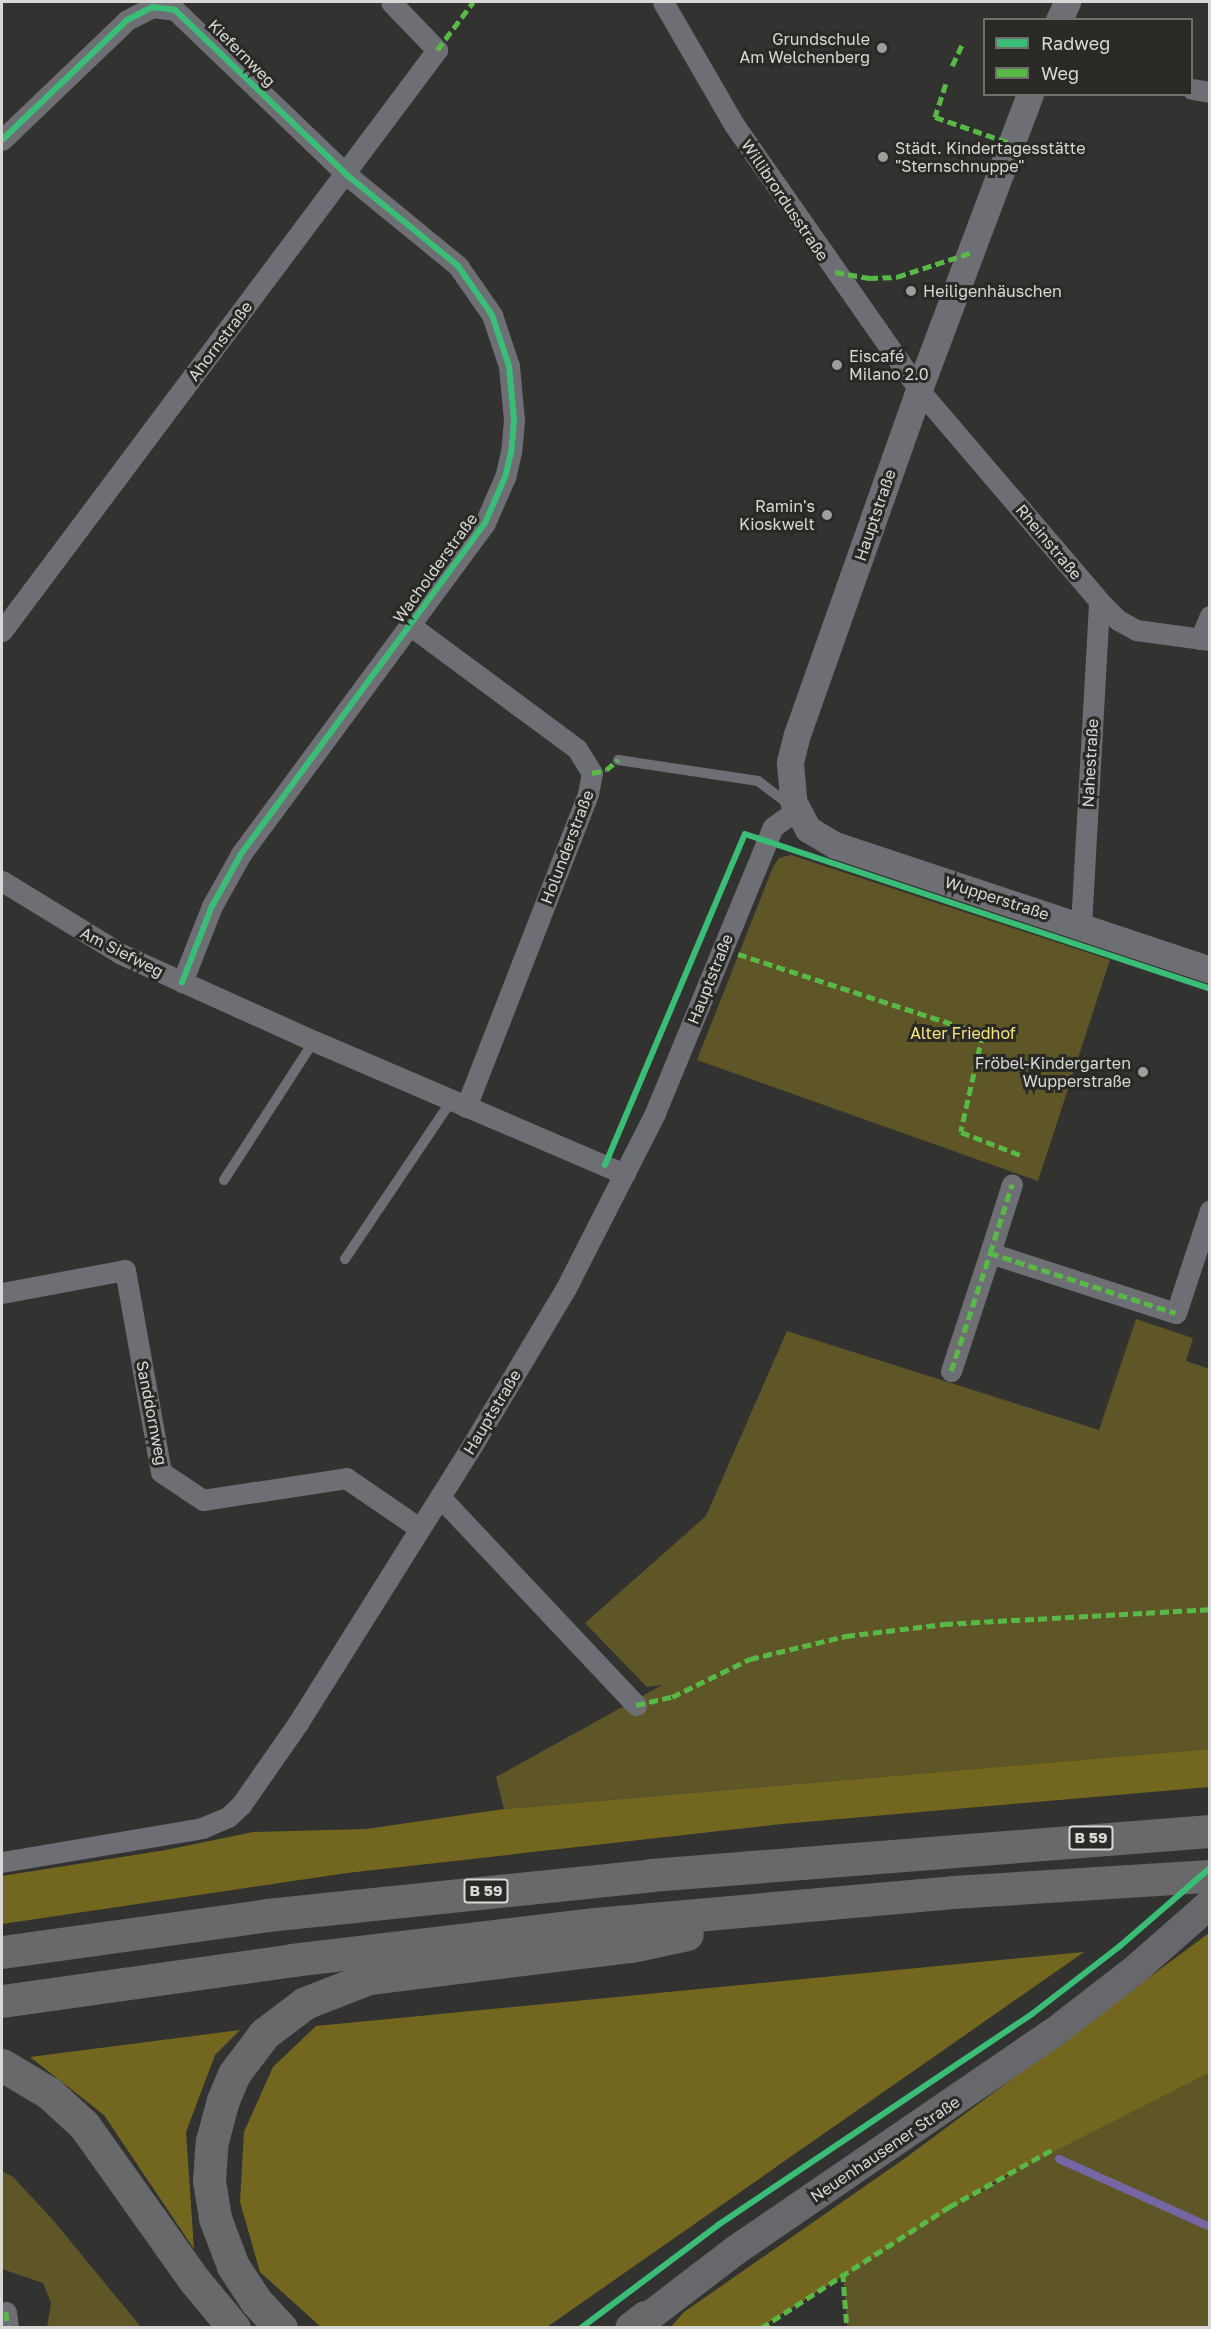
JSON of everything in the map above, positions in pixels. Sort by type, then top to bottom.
[{"type":"highway","name":"B 59","points":[[2,1952],[267,1915],[663,1874],[1209,1831]]},
{"type":"highway","points":[[2,2001],[416,1945],[744,1910],[1209,1876]]},
{"type":"highway","points":[[281,2328],[256,2301],[233,2266],[215,2218],[209,2180],[214,2130],[226,2090],[249,2053],[273,2026],[316,1997],[369,1978],[631,1946],[689,1934],[744,1910]]},
{"type":"highway","points":[[2,2065],[49,2093],[84,2125],[195,2281],[234,2328]]},
{"type":"main road","name":"Neuenhausener Straße","points":[[637,2324],[736,2250],[1045,2039],[1136,1969],[1209,1904]]},
{"type":"street","name":"Ahornstraße","points":[[2,631],[347,175],[437,50],[390,2]]},
{"type":"street","name":"Willibrordusstraße","points":[[663,2],[735,126],[919,390]]},
{"type":"street","points":[[1060,18],[1067,2]]},
{"type":"street","name":"Kiefernweg","points":[[2,140],[127,20],[141,11],[162,6],[191,21],[347,175]]},
{"type":"street","points":[[1193,89],[1209,93]]},
{"type":"street","name":"Hauptstraße","points":[[2,1862],[202,1828],[228,1817],[241,1805],[440,1497],[543,1327],[625,1174],[663,1095],[766,841],[778,820],[795,810],[790,774],[797,734],[919,390],[1029,96]]},
{"type":"street","name":"Wacholderstraße","points":[[182,982],[212,906],[241,854],[468,548],[496,501],[513,438],[512,385],[500,333],[472,283],[439,249],[347,175]]},
{"type":"street","name":"Rheinstraße","points":[[919,390],[1099,601],[1118,620],[1136,630],[1205,639]]},
{"type":"street","name":"Nahestraße","points":[[1081,926],[1099,601]]},
{"type":"street","points":[[1205,639],[1209,616]]},
{"type":"street","name":"Holunderstraße","points":[[411,626],[577,749],[592,773],[588,794],[459,1103]]},
{"type":"street","name":"Wupperstraße","points":[[795,810],[812,833],[835,845],[1209,970]]},
{"type":"street","name":"Am Siefweg","points":[[2,881],[105,945],[182,982],[625,1174]]},
{"type":"street","points":[[951,1371],[1012,1184]]},
{"type":"street","points":[[990,1253],[1176,1313],[1209,1210]]},
{"type":"street","name":"Sanddornweg","points":[[2,1293],[125,1270],[161,1472],[202,1500],[346,1478],[419,1528]]},
{"type":"street","points":[[440,1497],[636,1705]]},
{"type":"lane","points":[[618,760],[758,781],[795,810]]},
{"type":"lane","points":[[224,1180],[314,1041]]},
{"type":"lane","points":[[345,1259],[459,1103]]},
{"type":"green space","name":"Alter Friedhof","points":[[791,855],[1110,960],[1038,1181],[697,1060],[773,867],[779,858]]},
{"type":"green space","points":[[1136,1319],[1193,1338],[1186,1361],[1210,1369],[1209,1749],[504,1809],[496,1777],[662,1685],[647,1687],[585,1623],[706,1516],[787,1331],[1099,1430]]},
{"type":"green space","points":[[1209,2073],[1209,2327],[847,2327],[843,2273],[1053,2149]]},
{"type":"green space","points":[[2,2171],[13,2177],[53,2220],[141,2327],[47,2327],[51,2303],[43,2283],[2,2269]]},
{"type":"shaded area","points":[[1209,1749],[1209,1787],[782,1824],[347,1873],[2,1924],[2,1876],[166,1850],[253,1832],[366,1829],[504,1809]]},
{"type":"shaded area","points":[[1209,1933],[1209,2073],[1001,2178],[761,2327],[670,2328],[684,2312],[904,2159]]},
{"type":"shaded area","points":[[1084,1952],[547,2327],[321,2327],[260,2272],[240,2202],[244,2132],[273,2067],[316,2026]]},
{"type":"shaded area","points":[[240,2030],[215,2055],[186,2132],[194,2249],[104,2115],[30,2057]]},
{"type":"waterway","points":[[1059,2159],[1210,2227]]},
{"type":"marked path","points":[[437,50],[473,2]]},
{"type":"marked path","points":[[952,66],[962,45]]},
{"type":"marked path","points":[[946,84],[935,117],[1010,143]]},
{"type":"marked path","points":[[835,272],[869,278],[897,277],[970,253]]},
{"type":"marked path","points":[[592,773],[606,770],[618,760]]},
{"type":"marked path","points":[[738,954],[983,1034],[961,1132],[1023,1156]]},
{"type":"marked path","points":[[990,1253],[1012,1184]]},
{"type":"marked path","points":[[951,1371],[990,1253],[1176,1313]]},
{"type":"marked path","points":[[636,1705],[672,1697],[750,1659],[846,1636],[944,1624],[1210,1609]]},
{"type":"marked path","points":[[761,2328],[949,2207],[1053,2149]]},
{"type":"marked path","points":[[843,2273],[847,2328]]},
{"type":"marked path","points":[[6,2312],[8,2328]]},
{"type":"cycle path","points":[[2,140],[127,20],[152,7],[175,10],[347,175],[458,266],[492,315],[509,366],[514,420],[511,452],[505,477],[485,523],[241,854],[212,906],[182,982]]},
{"type":"cycle path","points":[[605,1165],[745,834],[1210,989]]},
{"type":"cycle path","points":[[581,2328],[718,2225],[1032,2014],[1120,1946],[1210,1868]]},
{"type":"place","name":"Grundschule Am Welchenberg","points":[[882,48]]},
{"type":"place","name":"Städt. Kindertagesstätte \"Sternschnuppe\"","points":[[883,157]]},
{"type":"place","name":"Heiligenhäuschen","points":[[911,291]]},
{"type":"place","name":"Eiscafé Milano 2.0","points":[[837,365]]},
{"type":"place","name":"Ramin's Kioskwelt","points":[[827,515]]},
{"type":"place","name":"Fröbel-Kindergarten Wupperstraße","points":[[1143,1072]]}]
